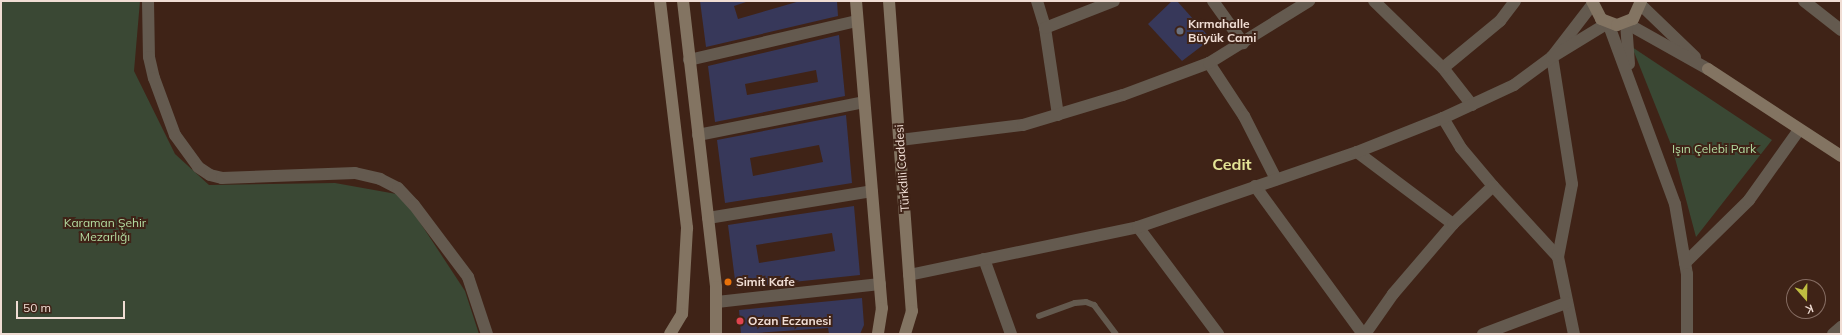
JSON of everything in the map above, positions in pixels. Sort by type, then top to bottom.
[{"type":"main road","points":[[660,1],[687,228],[682,314],[670,334]]},
{"type":"main road","points":[[683,1],[717,302],[716,334]]},
{"type":"main road","points":[[856,1],[882,308],[878,334]]},
{"type":"main road","name":"Türkdili Caddesi","points":[[889,1],[912,311],[905,334]]},
{"type":"main road","points":[[1592,3],[1595,13],[1608,24],[1626,23],[1633,19],[1641,3]]},
{"type":"main road","points":[[1708,69],[1841,156]]},
{"type":"street","points":[[148,1],[148,56],[154,78],[175,135],[198,167],[210,175],[222,178],[355,173],[380,179],[398,188],[414,205],[468,277],[487,334]]},
{"type":"street","points":[[1037,1],[1045,28],[1058,115]]},
{"type":"street","points":[[1045,28],[1114,1]]},
{"type":"street","points":[[1213,1],[1243,43]]},
{"type":"street","points":[[900,140],[1023,125],[1058,115],[1209,64],[1309,1]]},
{"type":"street","points":[[1374,1],[1443,68],[1472,105]]},
{"type":"street","points":[[1443,68],[1500,21],[1515,1]]},
{"type":"street","points":[[1804,1],[1841,30]]},
{"type":"street","points":[[1574,334],[1566,303],[1558,257],[1572,184],[1552,57],[1592,3]]},
{"type":"street","points":[[1641,3],[1708,69]]},
{"type":"street","points":[[689,60],[857,21]]},
{"type":"street","points":[[1626,23],[1630,77]]},
{"type":"street","points":[[1626,23],[1708,69]]},
{"type":"street","points":[[909,275],[1138,227],[1357,152],[1443,118],[1514,85],[1552,57],[1608,24],[1630,77],[1675,204],[1685,262],[1687,334]]},
{"type":"street","points":[[1209,64],[1244,116],[1276,179]]},
{"type":"street","points":[[698,135],[864,102]]},
{"type":"street","points":[[1443,118],[1461,148],[1493,186],[1558,257]]},
{"type":"street","points":[[1685,262],[1749,200],[1800,130]]},
{"type":"street","points":[[1357,152],[1453,224]]},
{"type":"street","points":[[1255,186],[1364,334],[1393,294],[1453,224],[1493,186]]},
{"type":"street","points":[[708,218],[872,191]]},
{"type":"street","points":[[1138,227],[1218,334]]},
{"type":"street","points":[[984,259],[1011,334]]},
{"type":"street","points":[[717,302],[880,284]]},
{"type":"street","points":[[1483,334],[1566,303]]},
{"type":"street","points":[[1833,334],[1841,327]]},
{"type":"lane","points":[[1040,316],[1075,303],[1086,302],[1094,305],[1116,334]]},
{"type":"green space","name":"Karaman Şehir Mezarlığı","points":[[1,1],[140,1],[134,71],[175,154],[209,185],[335,183],[402,195],[465,291],[479,334],[1,334]]},
{"type":"green space","name":"Işın Çelebi Park","points":[[1632,47],[1772,140],[1696,237],[1672,147]]},
{"type":"building","points":[[700,1],[749,1],[734,6],[738,19],[800,1],[837,1],[838,16],[706,47]]},
{"type":"building","name":"Kırmahalle Büyük Cami","points":[[1172,1],[1177,1],[1211,39],[1182,61],[1148,24]]},
{"type":"building","points":[[839,35],[845,96],[715,122],[708,66]],"holes":[[[816,70],[818,82],[747,95],[745,84]]]},
{"type":"building","points":[[846,115],[852,183],[725,203],[717,140]],"holes":[[[819,145],[823,162],[753,176],[750,158]]]},
{"type":"building","points":[[854,206],[860,275],[736,288],[728,225]],"holes":[[[832,233],[835,251],[759,263],[756,245]]]},
{"type":"building","points":[[862,298],[864,325],[860,334],[829,334],[828,328],[741,334],[739,310]]},
{"type":"place","name":"Kırmahalle Büyük Cami","points":[[1180,31]]},
{"type":"place","name":"Simit Kafe","points":[[728,282]]},
{"type":"place","name":"Ozan Eczanesi","points":[[740,321]]},
{"type":"district","name":"Cedit","points":[[1232,164]]}]
